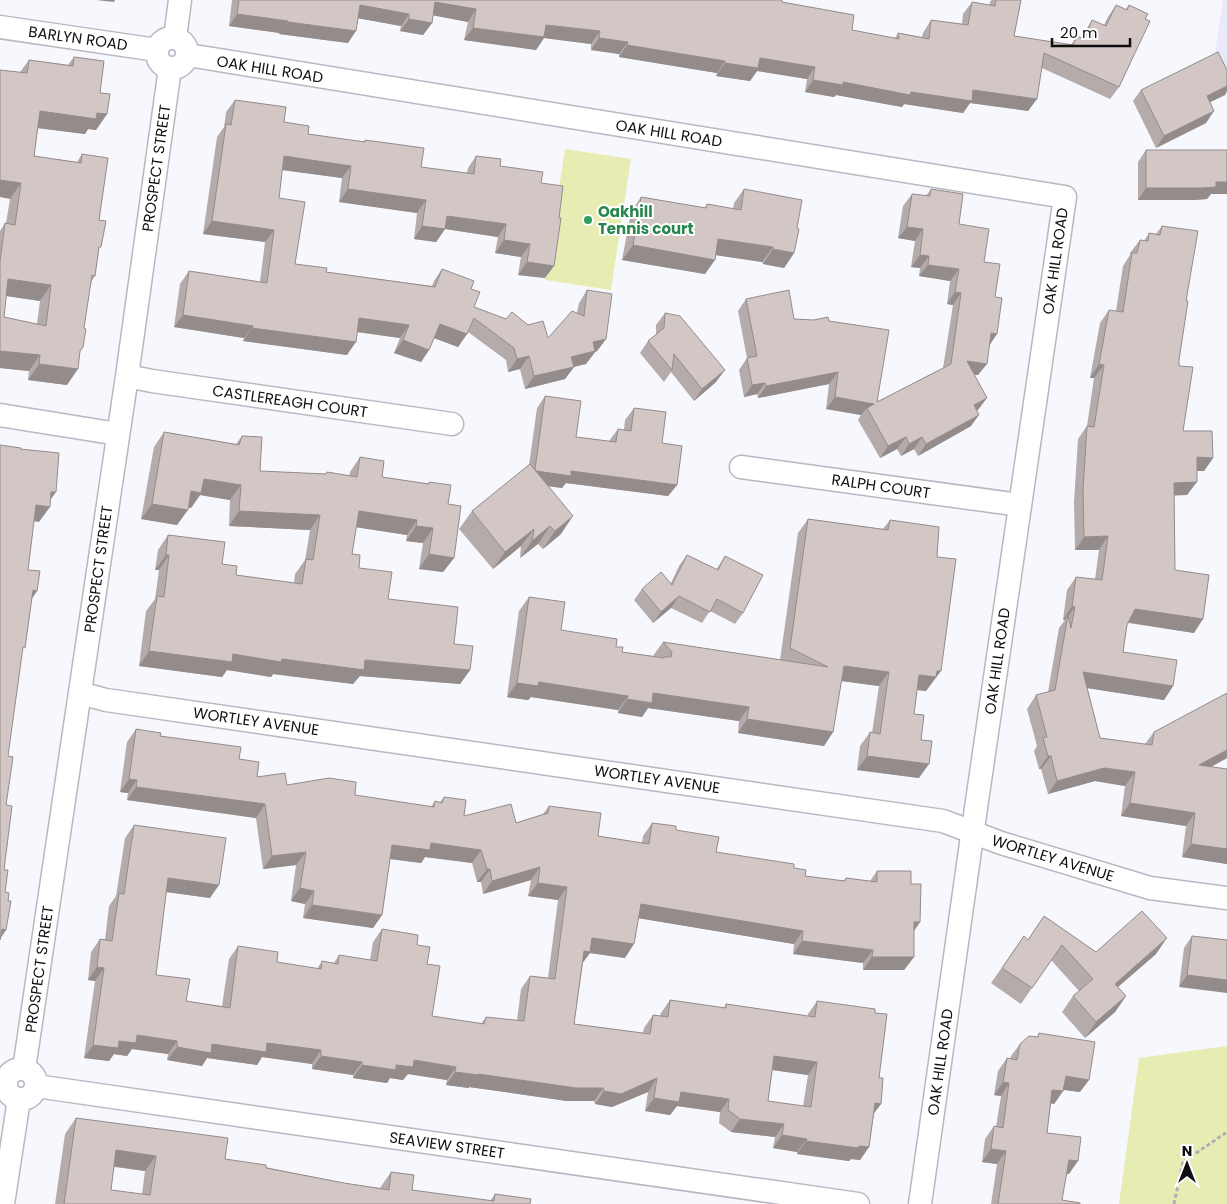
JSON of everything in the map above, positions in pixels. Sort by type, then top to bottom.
[{"type":"street","name":"PROSPECT STREET","points":[[3,1204],[27,1085],[80,693],[118,434],[178,54],[180,0]]},
{"type":"street","name":"BARLYN ROAD","points":[[0,27],[157,50],[161,41],[170,37],[178,54]]},
{"type":"street","name":"OAK HILL ROAD","points":[[178,54],[1065,196],[920,1204]]},
{"type":"street","name":"CASTLEREAGH COURT","points":[[127,376],[152,382],[452,424]]},
{"type":"street","points":[[0,416],[118,434]]},
{"type":"street","name":"RALPH COURT","points":[[741,467],[1020,505]]},
{"type":"street","name":"WORTLEY AVENUE","points":[[80,693],[116,701],[943,820],[1001,843],[1150,888],[1227,898]]},
{"type":"street","points":[[3,1081],[7,1091],[15,1098],[27,1085]]},
{"type":"street","name":"SEAVIEW STREET","points":[[27,1085],[858,1204]]},
{"type":"path","points":[[1174,1204],[1183,1162],[1227,1132]]},
{"type":"shaded area","points":[[1223,0],[1227,0],[1227,69],[1213,67]]},
{"type":"green space","name":"Oakhill Tennis court","points":[[565,149],[631,159],[611,290],[545,280]]},
{"type":"green space","points":[[1227,1046],[1227,1204],[1119,1204],[1139,1058]]},
{"type":"building","points":[[239,0],[782,0],[782,2],[854,15],[852,30],[899,39],[898,33],[929,39],[931,20],[968,25],[972,2],[995,6],[996,0],[1021,0],[1014,36],[1073,45],[1077,36],[1084,39],[1092,20],[1106,26],[1116,5],[1127,10],[1129,5],[1148,14],[1145,19],[1150,21],[1119,87],[1044,53],[1037,99],[973,90],[972,101],[911,92],[910,95],[843,82],[843,85],[813,80],[815,67],[760,58],[758,68],[627,45],[628,42],[599,38],[600,31],[546,25],[544,37],[473,28],[476,9],[435,2],[432,23],[409,19],[409,14],[360,5],[356,31],[237,14]]},
{"type":"building","points":[[1218,52],[1227,70],[1227,86],[1207,96],[1214,111],[1164,136],[1141,90]]},
{"type":"building","points":[[74,57],[104,61],[100,93],[110,94],[107,114],[97,113],[96,119],[40,111],[34,156],[81,163],[82,154],[108,158],[99,220],[106,221],[101,247],[99,247],[95,276],[92,275],[84,328],[86,329],[83,347],[80,351],[78,369],[39,364],[40,355],[0,351],[0,262],[5,223],[15,225],[21,183],[0,180],[0,70],[27,73],[29,60],[73,66]],"holes":[[[8,279],[51,285],[46,326],[4,317]]]},
{"type":"building","points":[[235,100],[286,107],[284,122],[309,126],[308,134],[424,148],[421,167],[474,174],[476,156],[501,159],[500,166],[543,172],[541,183],[563,186],[559,218],[561,218],[554,266],[527,262],[530,244],[504,240],[506,224],[447,216],[445,229],[422,226],[426,200],[348,189],[351,166],[284,156],[279,198],[305,202],[295,264],[327,268],[326,272],[435,287],[442,269],[474,281],[471,289],[480,292],[474,307],[506,319],[512,312],[528,325],[543,321],[548,338],[572,311],[584,316],[587,290],[612,294],[606,339],[593,342],[595,351],[571,357],[574,367],[534,376],[529,356],[517,359],[514,348],[474,318],[467,334],[440,324],[429,350],[403,340],[409,325],[359,318],[356,342],[252,328],[253,326],[183,315],[189,271],[267,283],[274,230],[212,221],[226,124],[231,125]]},
{"type":"building","points":[[1146,150],[1227,150],[1227,182],[1216,182],[1216,187],[1146,188]]},
{"type":"building","points":[[744,189],[802,200],[794,253],[773,249],[773,247],[718,239],[715,260],[633,245],[641,197],[706,208],[707,204],[741,210]]},
{"type":"building","points":[[931,189],[963,194],[959,224],[989,229],[984,262],[1000,264],[995,297],[1002,298],[997,334],[991,333],[987,364],[967,361],[987,398],[974,405],[979,415],[926,444],[922,437],[909,444],[906,437],[888,446],[867,408],[874,404],[835,397],[838,372],[766,386],[765,383],[752,385],[747,358],[757,356],[746,299],[789,290],[794,319],[814,320],[828,317],[829,321],[889,330],[877,402],[951,364],[961,293],[955,292],[959,269],[928,265],[929,256],[920,255],[923,229],[907,227],[912,194],[930,196]]},
{"type":"building","points":[[1162,226],[1198,231],[1186,301],[1188,301],[1179,360],[1179,366],[1193,367],[1183,431],[1212,431],[1213,458],[1197,457],[1197,482],[1174,483],[1175,570],[1209,575],[1203,619],[1135,609],[1127,625],[1123,652],[1177,660],[1173,686],[1083,672],[1100,738],[1152,745],[1154,732],[1227,693],[1227,750],[1199,765],[1227,769],[1227,849],[1191,844],[1195,813],[1130,803],[1135,772],[1104,768],[1057,781],[1051,756],[1048,756],[1043,738],[1047,737],[1036,695],[1055,690],[1068,615],[1071,628],[1075,607],[1072,606],[1076,577],[1102,580],[1108,536],[1084,537],[1083,489],[1087,426],[1094,427],[1104,365],[1099,364],[1109,310],[1123,312],[1132,253],[1137,253],[1140,240],[1148,241],[1149,233],[1160,235]]},
{"type":"building","points":[[665,313],[680,316],[725,370],[702,389],[674,354],[672,370],[648,341],[664,328]]},
{"type":"building","points":[[545,396],[581,401],[576,437],[616,442],[618,429],[631,431],[634,408],[666,412],[662,443],[682,446],[677,485],[571,471],[571,476],[536,471]]},
{"type":"building","points":[[164,432],[239,445],[242,436],[262,437],[260,471],[326,474],[327,472],[357,477],[360,457],[384,461],[382,477],[429,484],[429,482],[451,485],[448,504],[461,506],[454,558],[429,554],[433,528],[416,526],[417,520],[359,511],[352,554],[360,555],[359,568],[392,572],[388,599],[458,607],[454,644],[473,646],[470,670],[365,660],[364,670],[282,659],[281,662],[233,654],[232,662],[149,651],[157,596],[164,597],[169,555],[166,555],[168,535],[225,542],[222,564],[237,566],[236,575],[302,584],[306,559],[313,560],[320,515],[239,511],[241,485],[204,479],[201,493],[191,491],[188,510],[152,504]]},
{"type":"building","points":[[0,445],[59,453],[56,492],[51,492],[50,507],[36,505],[28,570],[40,571],[37,591],[33,590],[25,648],[23,647],[8,756],[13,757],[6,805],[12,806],[4,870],[8,870],[5,892],[9,893],[8,901],[11,901],[6,930],[2,929],[0,940]]},
{"type":"building","points":[[530,464],[573,516],[555,531],[550,526],[532,541],[534,529],[505,552],[472,511]]},
{"type":"building","points":[[808,519],[888,530],[890,520],[939,527],[937,557],[956,559],[941,671],[937,671],[936,677],[919,675],[914,714],[924,715],[921,740],[932,741],[929,764],[867,756],[870,732],[880,734],[889,672],[844,666],[833,732],[747,719],[749,707],[653,693],[652,703],[627,699],[628,696],[539,682],[538,686],[517,683],[529,597],[565,602],[561,630],[617,639],[616,647],[623,647],[622,652],[664,658],[671,657],[672,652],[663,642],[828,667],[790,648]]},
{"type":"building","points":[[687,555],[718,570],[725,556],[763,575],[743,613],[717,599],[710,612],[679,596],[661,612],[642,589],[661,572],[672,585]]},
{"type":"building","points":[[136,729],[161,733],[160,736],[241,747],[239,759],[259,762],[257,777],[285,773],[287,785],[329,778],[356,782],[355,795],[434,807],[435,801],[442,803],[444,797],[466,800],[464,816],[511,804],[516,823],[548,813],[549,806],[601,813],[598,836],[649,844],[652,823],[676,826],[676,830],[719,837],[716,852],[794,864],[794,868],[806,870],[805,876],[845,881],[846,878],[877,882],[877,871],[911,871],[911,884],[921,884],[920,922],[914,922],[914,957],[872,957],[873,950],[802,941],[803,931],[641,904],[634,944],[592,938],[590,952],[584,951],[574,1024],[650,1034],[653,1015],[668,1017],[670,1000],[726,1008],[726,1004],[815,1017],[817,1001],[875,1009],[875,1013],[887,1014],[879,1078],[883,1078],[881,1104],[875,1103],[869,1147],[859,1146],[858,1148],[806,1141],[807,1139],[782,1135],[784,1124],[740,1119],[728,1110],[729,1099],[681,1092],[679,1102],[654,1098],[657,1078],[621,1094],[604,1091],[603,1088],[576,1088],[455,1072],[456,1067],[414,1060],[413,1067],[396,1065],[396,1070],[362,1065],[362,1062],[321,1056],[321,1050],[267,1043],[266,1052],[212,1044],[211,1053],[177,1047],[177,1041],[137,1035],[136,1043],[119,1041],[118,1048],[93,1045],[104,968],[97,967],[100,939],[112,941],[119,893],[124,894],[134,825],[226,838],[219,885],[168,878],[156,975],[190,979],[186,1001],[230,1008],[238,946],[278,952],[277,962],[321,969],[322,961],[338,964],[339,955],[377,961],[382,929],[418,935],[417,945],[430,947],[427,964],[440,966],[432,1016],[484,1024],[486,1017],[524,1021],[530,976],[555,979],[567,887],[538,883],[540,867],[492,881],[490,869],[487,869],[481,850],[431,843],[430,850],[392,845],[382,915],[312,905],[314,891],[300,888],[306,852],[272,856],[265,804],[136,787],[137,780],[129,779]],"holes":[[[774,1056],[817,1062],[811,1107],[768,1101]]]},
{"type":"building","points":[[1142,911],[1167,938],[1115,984],[1126,996],[1096,1022],[1073,996],[1093,979],[1062,945],[1032,988],[1002,968],[1024,936],[1028,940],[1044,916],[1096,952]]},
{"type":"building","points":[[1192,936],[1227,940],[1227,980],[1187,975]]},
{"type":"building","points":[[1039,1033],[1095,1042],[1089,1080],[1066,1076],[1063,1091],[1052,1090],[1047,1133],[1081,1137],[1078,1161],[1069,1160],[1062,1200],[1080,1204],[998,1204],[1006,1151],[991,1149],[994,1126],[1003,1128],[1009,1083],[1003,1082],[1007,1058],[1017,1060],[1020,1044],[1029,1036],[1038,1037]]},
{"type":"building","points":[[76,1118],[228,1138],[225,1159],[266,1165],[266,1168],[344,1183],[389,1190],[391,1172],[414,1175],[412,1190],[494,1201],[495,1194],[531,1199],[530,1204],[64,1204]],"holes":[[[116,1150],[156,1156],[150,1195],[111,1190]]]},
{"type":"place","name":"Oakhill Tennis court","points":[[588,220]]}]
